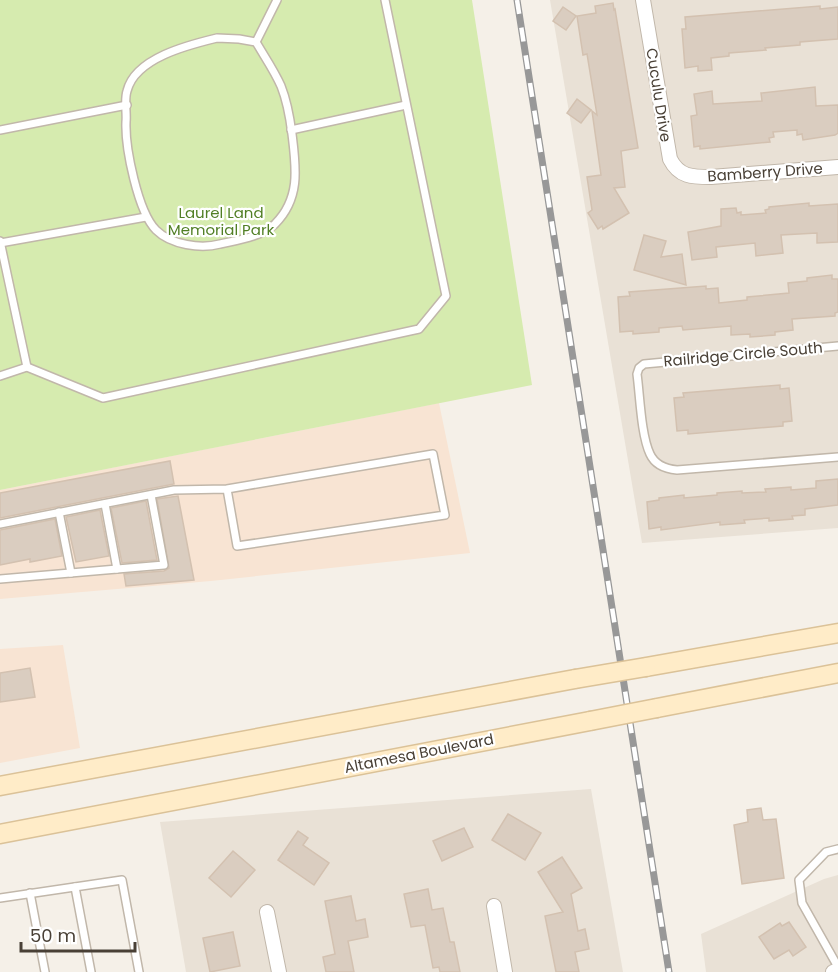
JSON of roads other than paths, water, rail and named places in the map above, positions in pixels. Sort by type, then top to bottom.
[{"type":"main road","points":[[0,786],[575,679],[838,633]]},
{"type":"main road","name":"Altamesa Boulevard","points":[[0,834],[838,673]]},
{"type":"street","name":"Cuculu Drive","points":[[643,0],[670,159],[675,169],[693,177]]},
{"type":"street","name":"Bamberry Drive","points":[[693,177],[838,167]]},
{"type":"street","points":[[494,906],[505,972]]},
{"type":"street","points":[[267,912],[279,972]]},
{"type":"street","points":[[833,972],[838,969]]},
{"type":"lane","points":[[256,42],[277,0]]},
{"type":"lane","points":[[0,376],[27,367],[103,398],[419,328],[446,296],[384,0]]},
{"type":"lane","points":[[217,38],[256,42],[281,86],[287,105],[297,171],[293,193],[286,210],[274,225],[258,234],[211,246],[189,245],[168,237],[157,231],[146,217],[129,156],[126,92],[131,79],[145,65],[187,45],[217,38]]},
{"type":"lane","points":[[0,130],[127,105]]},
{"type":"lane","points":[[291,130],[406,105]]},
{"type":"lane","points":[[27,367],[0,242],[146,217]]},
{"type":"lane","name":"Railridge Circle South","points":[[838,346],[644,364],[639,368],[637,374],[644,428],[650,453],[665,469],[677,470],[838,457]]},
{"type":"lane","points":[[0,524],[174,490],[227,489],[433,454],[445,515],[237,546],[227,489]]},
{"type":"lane","points":[[0,579],[164,565],[151,495]]},
{"type":"lane","points":[[105,504],[117,569]]},
{"type":"lane","points":[[59,512],[71,573]]},
{"type":"lane","points":[[838,849],[826,852],[799,880],[802,903],[838,969]]},
{"type":"lane","points":[[0,898],[122,880],[139,972]]},
{"type":"lane","points":[[75,887],[91,972]]},
{"type":"lane","points":[[30,893],[45,972]]},
{"type":"railway","points":[[517,0],[669,972]]},
{"type":"park label","name":"Laurel Land Memorial Park","points":[[221,220]]}]
